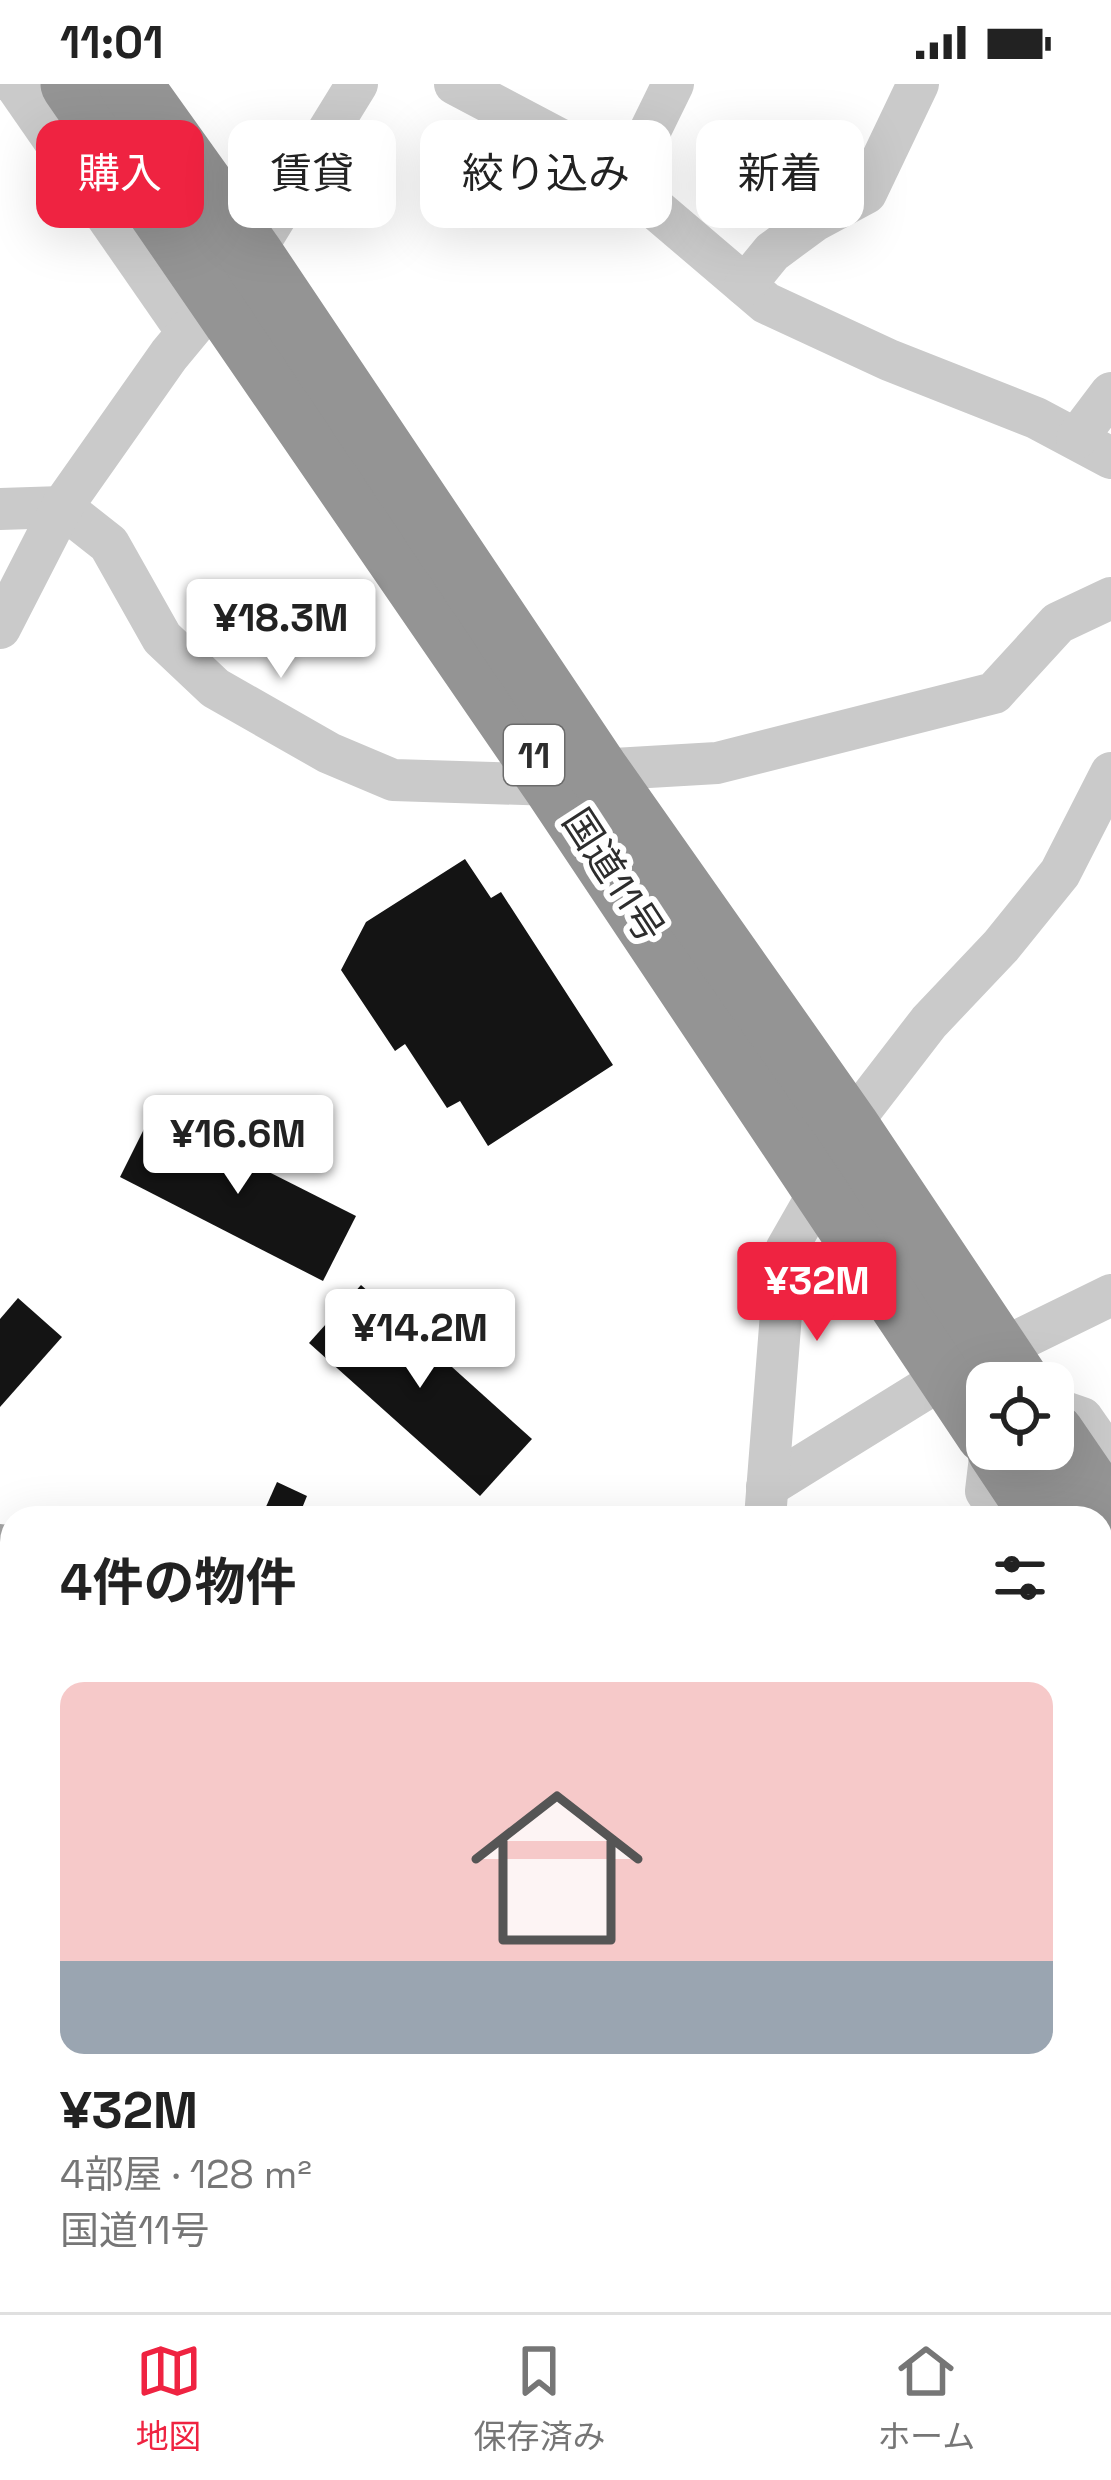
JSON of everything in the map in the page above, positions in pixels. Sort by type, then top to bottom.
[{"type":"highway","name":"国道11号","points":[[72,84],[219,295],[575,777],[848,1127],[984,1362]]},
{"type":"highway","name":"国道11号","points":[[130,84],[219,295]]},
{"type":"highway","name":"国道11号","points":[[575,777],[822,1187],[982,1362]]},
{"type":"highway","points":[[1046,1470],[1094,1506]]},
{"type":"street","points":[[15,84],[219,295]]},
{"type":"street","points":[[0,628],[62,507],[219,295],[357,84]]},
{"type":"street","points":[[454,84],[523,120]]},
{"type":"street","points":[[656,120],[674,84]]},
{"type":"street","points":[[745,285],[772,252],[814,221],[866,193],[918,84]]},
{"type":"street","points":[[672,222],[766,302],[1094,448],[1111,394]]},
{"type":"street","points":[[0,508],[62,507],[109,544],[162,638],[214,688],[329,753],[393,780],[575,777],[717,763],[994,693],[1058,623],[1111,598]]},
{"type":"street","points":[[848,1127],[928,1022],[1001,946],[1060,873],[1111,773]]},
{"type":"street","points":[[766,1503],[786,1250],[822,1187]]},
{"type":"street","points":[[1000,1362],[1111,1295]]},
{"type":"street","points":[[766,1503],[966,1382]]},
{"type":"building","points":[[465,859],[491,898],[501,892],[613,1065],[488,1146],[460,1101],[447,1108],[405,1044],[395,1051],[341,970],[366,922]]},
{"type":"building","points":[[152,1113],[356,1216],[323,1281],[120,1177]]},
{"type":"building","points":[[361,1285],[532,1439],[480,1496],[309,1343]]},
{"type":"building","points":[[18,1298],[62,1337],[0,1407],[0,1319]]},
{"type":"building","points":[[277,1482],[307,1496],[303,1506],[266,1506]]}]
